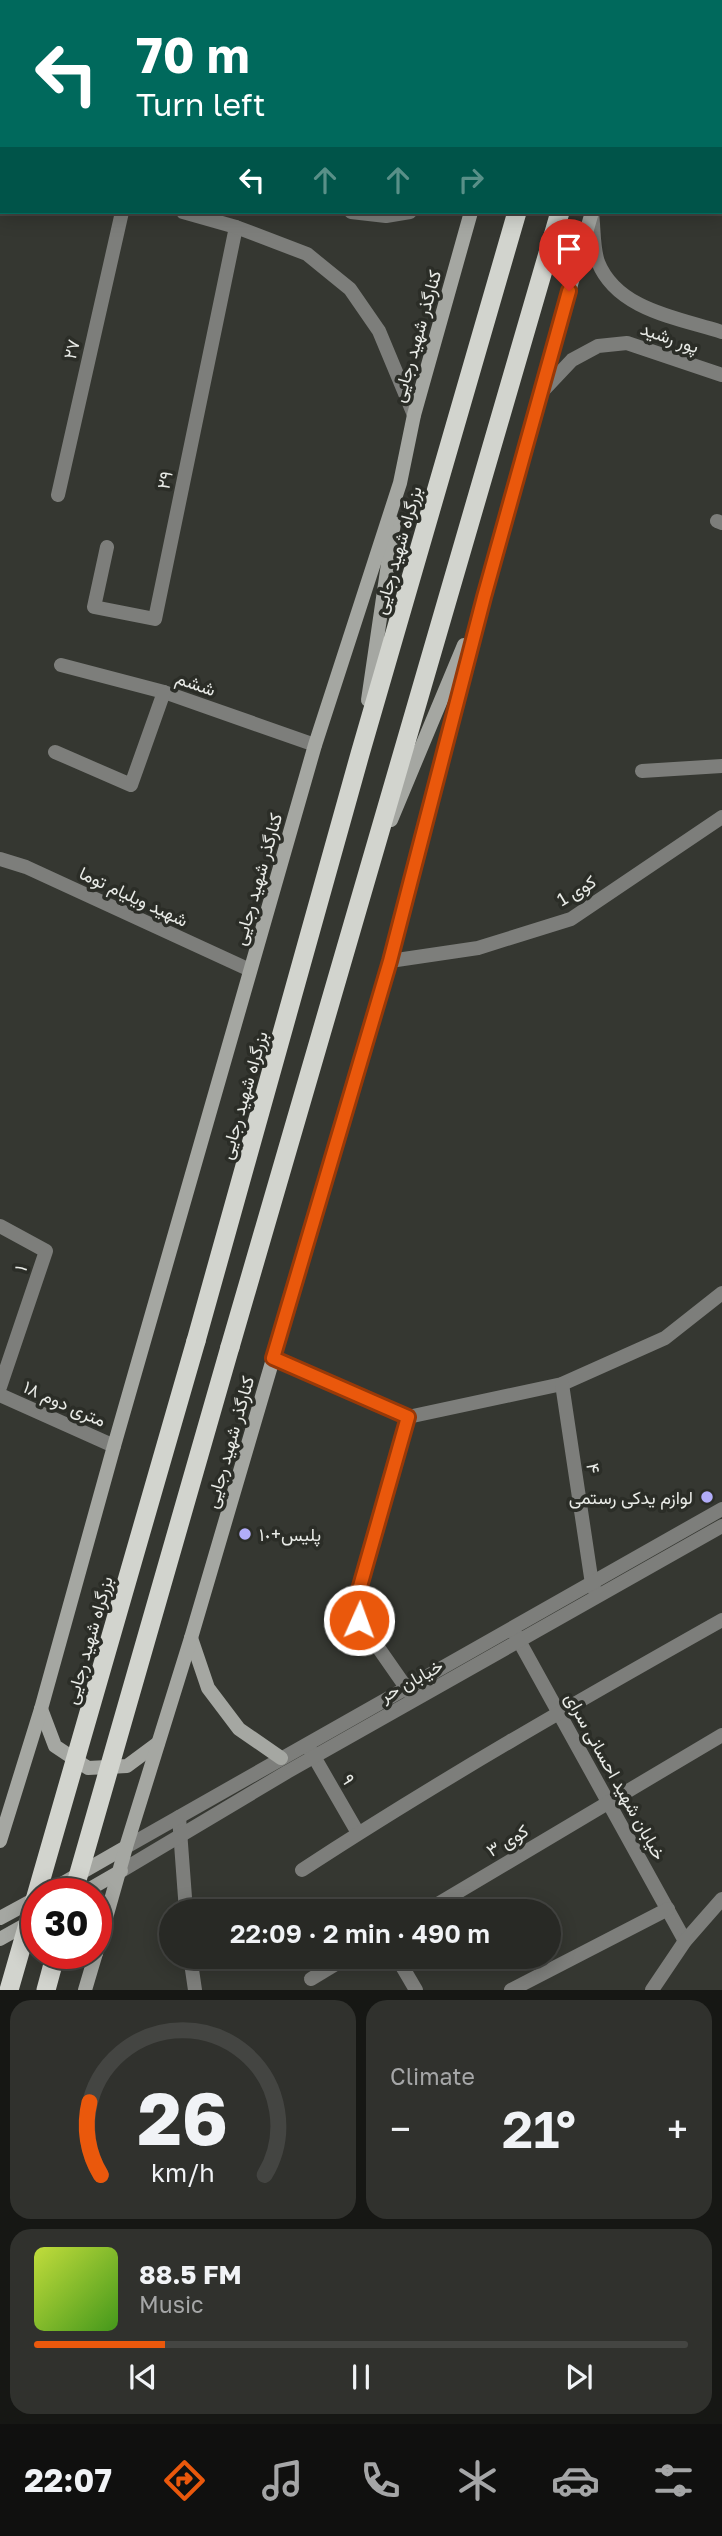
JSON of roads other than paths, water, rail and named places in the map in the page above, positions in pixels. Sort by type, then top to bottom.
[{"type":"highway","name":"بزرگراه شهید رجایی","points":[[9,1990],[516,214]]},
{"type":"highway","points":[[79,1878],[559,214]]},
{"type":"highway","points":[[46,1990],[52,1969]]},
{"type":"main road","name":"کنارگذر شهید رجایی","points":[[0,1841],[41,1709],[315,745],[400,483],[414,415],[470,214]]},
{"type":"main road","name":"کنارگذر شهید رجایی","points":[[112,1901],[390,961],[484,597],[591,214]]},
{"type":"main road","points":[[360,754],[400,483]]},
{"type":"main road","points":[[364,886],[484,597]]},
{"type":"main road","points":[[191,1638],[208,1688],[215,1698],[239,1729],[281,1758]]},
{"type":"main road","points":[[41,1709],[55,1746],[88,1768],[127,1766],[158,1742]]},
{"type":"main road","points":[[72,1878],[126,1847]]},
{"type":"main road","points":[[109,1878],[121,1871]]},
{"type":"main road","points":[[0,1918],[21,1907]]},
{"type":"main road","points":[[0,1939],[21,1927]]},
{"type":"main road","name":"کنارگذر شهید رجایی","points":[[85,1990],[91,1969]]},
{"type":"street","name":"۲۷","points":[[58,495],[122,214]]},
{"type":"street","points":[[190,214],[236,227],[307,254],[350,289],[379,331],[414,415]]},
{"type":"street","points":[[368,214],[398,214]]},
{"type":"street","name":"پور رشید","points":[[592,214],[598,261],[611,285],[635,304],[722,332]]},
{"type":"street","name":"۲۹","points":[[107,547],[94,607],[155,619],[236,227]]},
{"type":"street","name":"پور رشید","points":[[539,394],[572,360],[598,346],[627,343],[722,375]]},
{"type":"street","name":"ششم","points":[[61,665],[163,692],[315,745]]},
{"type":"street","points":[[55,752],[131,785],[163,692]]},
{"type":"street","points":[[642,771],[722,766]]},
{"type":"street","name":"کوی 1","points":[[390,961],[478,948],[571,919],[722,817]]},
{"type":"street","name":"شهید ویلیام توما","points":[[0,859],[26,867],[250,970]]},
{"type":"street","name":"۱","points":[[0,1226],[46,1251],[0,1387]]},
{"type":"street","points":[[273,1358],[408,1417],[562,1384],[665,1338],[722,1293]]},
{"type":"street","name":"۴","points":[[562,1384],[595,1590]]},
{"type":"street","name":"۱۸ متری دوم","points":[[0,1395],[114,1446]]},
{"type":"street","points":[[408,1417],[355,1604],[359,1620],[415,1700]]},
{"type":"street","name":"خیابان حر","points":[[126,1847],[281,1758],[311,1750],[415,1700],[516,1635],[595,1590],[722,1510]]},
{"type":"street","name":"خیابان حر","points":[[595,1590],[722,1526]]},
{"type":"street","points":[[302,1870],[358,1833],[559,1712],[722,1620]]},
{"type":"street","name":"خیابان حر","points":[[121,1871],[179,1838],[406,1688],[516,1635]]},
{"type":"street","name":"خیابان شهید احسانی سرای","points":[[516,1635],[685,1941]]},
{"type":"street","name":"کوی ۳","points":[[446,1899],[722,1735]]},
{"type":"street","name":"۹","points":[[311,1750],[358,1833]]},
{"type":"street","points":[[179,1817],[185,1899]]},
{"type":"street","points":[[652,1990],[685,1941],[722,1899]]},
{"type":"street","points":[[511,1990],[667,1909]]},
{"type":"street","points":[[192,1969],[195,1990]]},
{"type":"street","points":[[311,1979],[328,1969]]},
{"type":"street","points":[[404,1969],[416,1990]]},
{"type":"place","name":"لوازم یدکی رستمی","points":[[707,1497]]},
{"type":"place","name":"پلیس+١٠","points":[[245,1534]]}]
